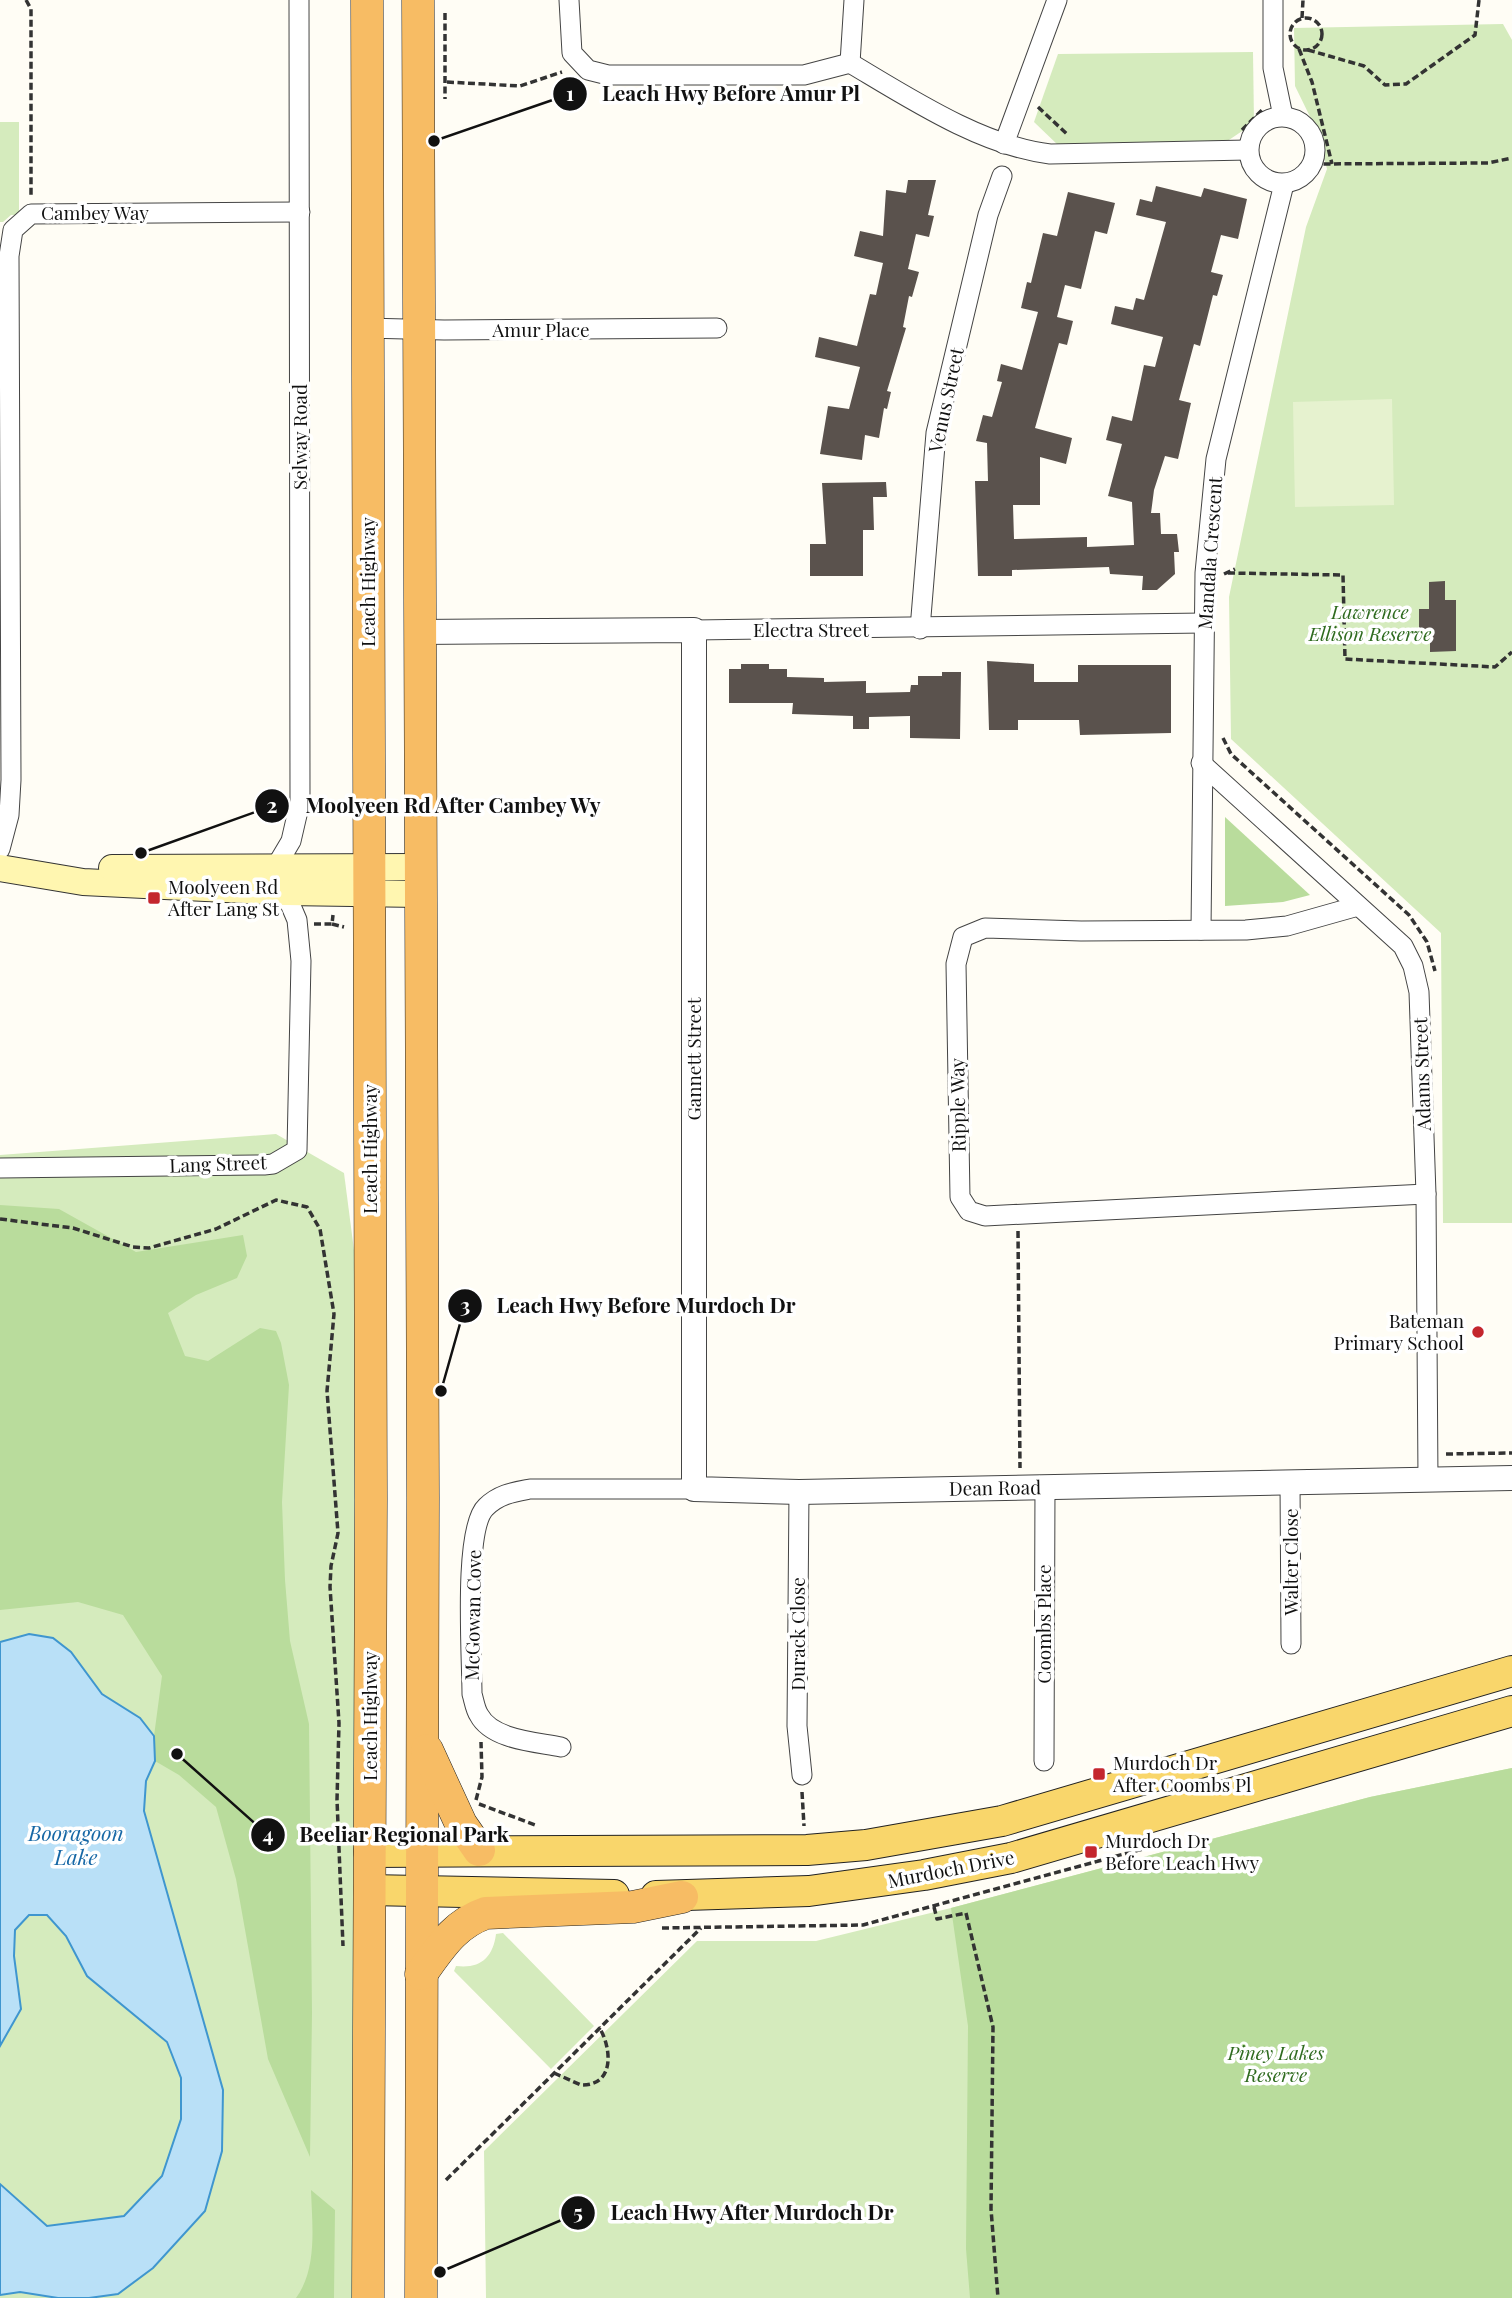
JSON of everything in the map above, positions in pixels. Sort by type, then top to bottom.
[{"type":"highway","name":"Leach Highway","points":[[367,0],[371,1499],[368,2298]]},
{"type":"highway","points":[[418,0],[423,1497],[421,2298]]},
{"type":"highway","points":[[371,1499],[423,1497]]},
{"type":"highway","points":[[422,1739],[460,1824],[479,1850]]},
{"type":"highway","points":[[421,1974],[447,1937],[468,1920],[486,1913],[633,1907],[682,1897]]},
{"type":"main road","points":[[0,850],[38,861],[112,868],[275,868],[369,881]]},
{"type":"main road","points":[[0,867],[83,882],[285,892],[369,881],[420,881]]},
{"type":"main road","name":"Murdoch Drive","points":[[369,1852],[807,1850],[932,1835],[1002,1821],[1512,1671]]},
{"type":"main road","name":"Murdoch Drive","points":[[369,1890],[682,1897],[809,1891],[856,1885],[1011,1858],[1512,1711]]},
{"type":"street","name":"Selway Road","points":[[275,868],[291,841],[300,802],[299,0]]},
{"type":"street","points":[[569,0],[572,53],[588,69],[608,75],[804,75],[850,63],[1004,144],[1050,154],[1244,141],[1251,138],[1261,124],[1283,116],[1307,127],[1322,164],[1296,181],[1284,184],[1271,182],[1256,172],[1244,141]]},
{"type":"street","points":[[850,63],[854,0]]},
{"type":"street","points":[[1004,144],[1057,0]]},
{"type":"street","points":[[1273,0],[1273,68],[1283,116]]},
{"type":"street","name":"Venus Street","points":[[920,629],[936,433],[988,215],[1002,176]]},
{"type":"street","name":"Mandala Crescent","points":[[1201,930],[1200,763],[1204,623],[1213,576],[1216,459],[1284,184]]},
{"type":"street","name":"Cambey Way","points":[[0,850],[9,815],[11,780],[9,256],[13,230],[31,214],[300,212]]},
{"type":"street","name":"Amur Place","points":[[366,328],[717,328]]},
{"type":"street","name":"Electra Street","points":[[419,632],[920,629],[1204,623]]},
{"type":"street","name":"Gannett Street","points":[[694,630],[694,1489]]},
{"type":"street","name":"Adams Street","points":[[1200,763],[1403,946],[1413,966],[1419,992],[1426,1194],[1428,1479]]},
{"type":"street","name":"Lang Street","points":[[0,1168],[264,1165],[273,1164],[297,1150],[301,961],[298,920],[285,892]]},
{"type":"street","name":"Ripple Way","points":[[1357,906],[1287,926],[1246,930],[1082,931],[985,928],[962,937],[956,964],[960,1197],[969,1211],[985,1216],[1018,1216],[1426,1194]]},
{"type":"street","name":"Dean Road","points":[[484,1508],[505,1494],[530,1489],[799,1492],[1512,1478]]},
{"type":"street","name":"Walter Close","points":[[1290,1481],[1291,1644]]},
{"type":"street","name":"Coombs Place","points":[[1044,1761],[1045,1487]]},
{"type":"street","name":"Durack Close","points":[[799,1492],[797,1726],[802,1776]]},
{"type":"street","name":"McGowan Cove","points":[[484,1508],[471,1546],[472,1694],[479,1716],[492,1729]]},
{"type":"street","points":[[492,1729],[513,1737],[561,1747]]},
{"type":"path","points":[[26,0],[31,9],[31,214]]},
{"type":"path","points":[[1303,0],[1302,18],[1291,30],[1292,41],[1299,49],[1312,82],[1322,164],[1488,163],[1512,158]]},
{"type":"path","points":[[1299,49],[1364,66],[1385,85],[1406,84],[1475,35],[1479,0]]},
{"type":"path","points":[[1302,18],[1312,19],[1322,31],[1321,41],[1308,50]]},
{"type":"path","points":[[1285,50],[1292,41]]},
{"type":"path","points":[[447,82],[520,86],[532,84],[555,72],[568,71]]},
{"type":"path","points":[[1020,100],[1037,107],[1068,135],[1076,138]]},
{"type":"path","points":[[1244,141],[1263,110],[1264,101]]},
{"type":"path","points":[[1213,576],[1235,569]]},
{"type":"path","points":[[1213,576],[1225,573],[1343,575],[1345,659],[1495,667],[1512,652]]},
{"type":"path","points":[[1221,730],[1231,754],[1409,915],[1427,942],[1436,979]]},
{"type":"path","points":[[303,923],[332,924],[333,915]]},
{"type":"path","points":[[0,1219],[73,1228],[133,1247],[149,1248],[216,1229],[276,1200],[307,1207],[320,1229],[334,1314],[327,1391],[338,1533],[330,1587],[338,1723],[340,1905]]},
{"type":"path","points":[[1018,1216],[1020,1488]]},
{"type":"path","points":[[1439,1448],[1441,1454],[1512,1453]]},
{"type":"path","points":[[470,1808],[475,1803],[482,1777],[481,1741],[492,1729]]},
{"type":"path","points":[[802,1776],[804,1831]]},
{"type":"path","points":[[475,1803],[541,1827]]},
{"type":"path","points":[[934,1907],[937,1919],[966,1913],[993,2027],[991,2209],[998,2298]]},
{"type":"path","points":[[446,2179],[701,1928]]},
{"type":"path","points":[[554,2073],[581,2085],[601,2078],[609,2064],[610,2054],[599,2027]]},
{"type":"green space","name":"Lawrence Ellison Reserve","points":[[1503,24],[1512,40],[1512,1223],[1443,1223],[1441,933],[1231,739],[1229,597],[1306,227],[1327,169],[1317,131],[1295,86],[1294,28]]},
{"type":"green space","points":[[1253,52],[1254,123],[1223,144],[1059,146],[1034,122],[1058,54]]},
{"type":"green space","points":[[0,122],[19,122],[19,215],[11,215],[3,222],[0,222]]},
{"type":"green space","points":[[1392,399],[1394,505],[1295,507],[1293,402]]},
{"type":"green space","points":[[1225,817],[1310,895],[1283,902],[1225,906]]},
{"type":"green space","points":[[276,1134],[344,1173],[355,1258],[353,2298],[0,2298],[0,1155]]},
{"type":"green space","points":[[0,1205],[59,1209],[136,1252],[243,1235],[247,1256],[237,1278],[196,1295],[168,1313],[185,1356],[208,1361],[260,1328],[276,1331],[281,1343],[289,1385],[282,1502],[285,1580],[290,1641],[309,1724],[312,2013],[310,2157],[268,2059],[236,1879],[216,1807],[179,1775],[155,1761],[154,1736],[162,1676],[123,1615],[78,1602],[0,1610]]},
{"type":"green space","name":"Piney Lakes Reserve","points":[[1512,1768],[1512,2298],[486,2298],[484,2151],[697,1941],[816,1941],[1370,1797]]},
{"type":"green space","name":"Piney Lakes Reserve","points":[[1512,1768],[1512,2298],[970,2298],[966,2249],[968,2026],[951,1908],[1370,1797]]},
{"type":"green space","points":[[503,1933],[594,2026],[551,2069],[454,1971],[456,1966],[472,1966],[484,1960],[492,1950],[496,1934]]},
{"type":"green space","points":[[311,2190],[335,2210],[334,2298],[296,2298],[303,2286],[311,2260]]},
{"type":"water","name":"Booragoon Lake","points":[[29,1634],[53,1638],[71,1652],[102,1694],[140,1718],[154,1736],[155,1761],[146,1781],[144,1811],[223,2090],[222,2151],[205,2211],[153,2268],[118,2294],[89,2298],[58,2298],[20,2292],[0,2295],[0,2184],[47,2226],[124,2216],[162,2176],[181,2119],[181,2078],[167,2042],[87,1976],[66,1936],[47,1915],[29,1915],[15,1930],[14,1956],[21,2009],[0,2046],[0,1642]]},
{"type":"building","points":[[908,180],[936,180],[928,215],[934,216],[929,237],[916,234],[908,269],[919,272],[912,297],[909,296],[903,327],[906,328],[887,391],[891,392],[887,409],[884,408],[879,438],[865,435],[862,460],[820,454],[828,406],[849,409],[860,367],[815,357],[819,337],[857,346],[870,294],[876,295],[883,263],[854,256],[860,231],[883,236],[886,190],[906,193]]},
{"type":"building","points":[[1156,186],[1201,197],[1204,188],[1247,199],[1238,239],[1221,235],[1211,272],[1223,275],[1217,296],[1213,295],[1200,346],[1194,344],[1179,400],[1191,403],[1178,459],[1165,456],[1154,490],[1151,513],[1160,513],[1161,534],[1177,534],[1179,552],[1174,552],[1175,574],[1157,590],[1142,590],[1143,576],[1110,574],[1109,567],[1012,570],[1012,576],[978,576],[975,481],[988,481],[987,443],[976,441],[983,415],[992,417],[1002,382],[997,381],[1001,364],[1022,370],[1038,312],[1021,308],[1027,282],[1031,283],[1043,233],[1057,236],[1068,192],[1115,203],[1107,234],[1095,231],[1081,289],[1065,285],[1057,317],[1073,321],[1067,345],[1059,343],[1035,428],[1072,438],[1066,464],[1040,457],[1040,505],[1013,505],[1014,539],[1087,537],[1087,547],[1134,545],[1132,502],[1108,496],[1122,444],[1106,440],[1112,416],[1132,421],[1144,365],[1155,367],[1163,337],[1111,324],[1115,306],[1133,310],[1136,298],[1144,300],[1166,222],[1136,215],[1140,199],[1152,202]]},
{"type":"building","points":[[886,482],[887,497],[873,497],[874,530],[863,530],[863,576],[810,576],[810,544],[826,544],[822,483]]},
{"type":"building","points":[[1445,581],[1445,600],[1456,600],[1456,651],[1430,652],[1430,643],[1419,643],[1419,609],[1429,609],[1429,582]]},
{"type":"building","points":[[987,661],[1034,664],[1034,682],[1078,682],[1078,665],[1171,665],[1171,733],[1080,735],[1079,720],[1018,720],[1018,730],[989,730]]},
{"type":"building","points":[[741,664],[769,664],[769,669],[787,669],[787,677],[824,678],[824,682],[866,681],[866,693],[910,692],[911,685],[918,685],[918,676],[942,676],[942,672],[961,672],[960,739],[910,738],[910,716],[869,717],[869,729],[853,729],[853,716],[792,714],[793,703],[729,703],[729,669],[741,669]]},
{"type":"place","name":"Leach Hwy Before Amur Pl","points":[[434,141]]},
{"type":"place","name":"Moolyeen Rd After Cambey Wy","points":[[141,853]]},
{"type":"place","name":"Moolyeen Rd After Lang St","points":[[154,898]]},
{"type":"place","name":"Bateman Primary School","points":[[1478,1332]]},
{"type":"place","name":"Leach Hwy Before Murdoch Dr","points":[[441,1391]]},
{"type":"place","name":"Beeliar Regional Park","points":[[177,1754]]},
{"type":"place","name":"Murdoch Dr After Coombs Pl","points":[[1099,1774]]},
{"type":"place","name":"Murdoch Dr Before Leach Hwy","points":[[1091,1852]]},
{"type":"place","name":"Leach Hwy After Murdoch Dr","points":[[440,2272]]}]
